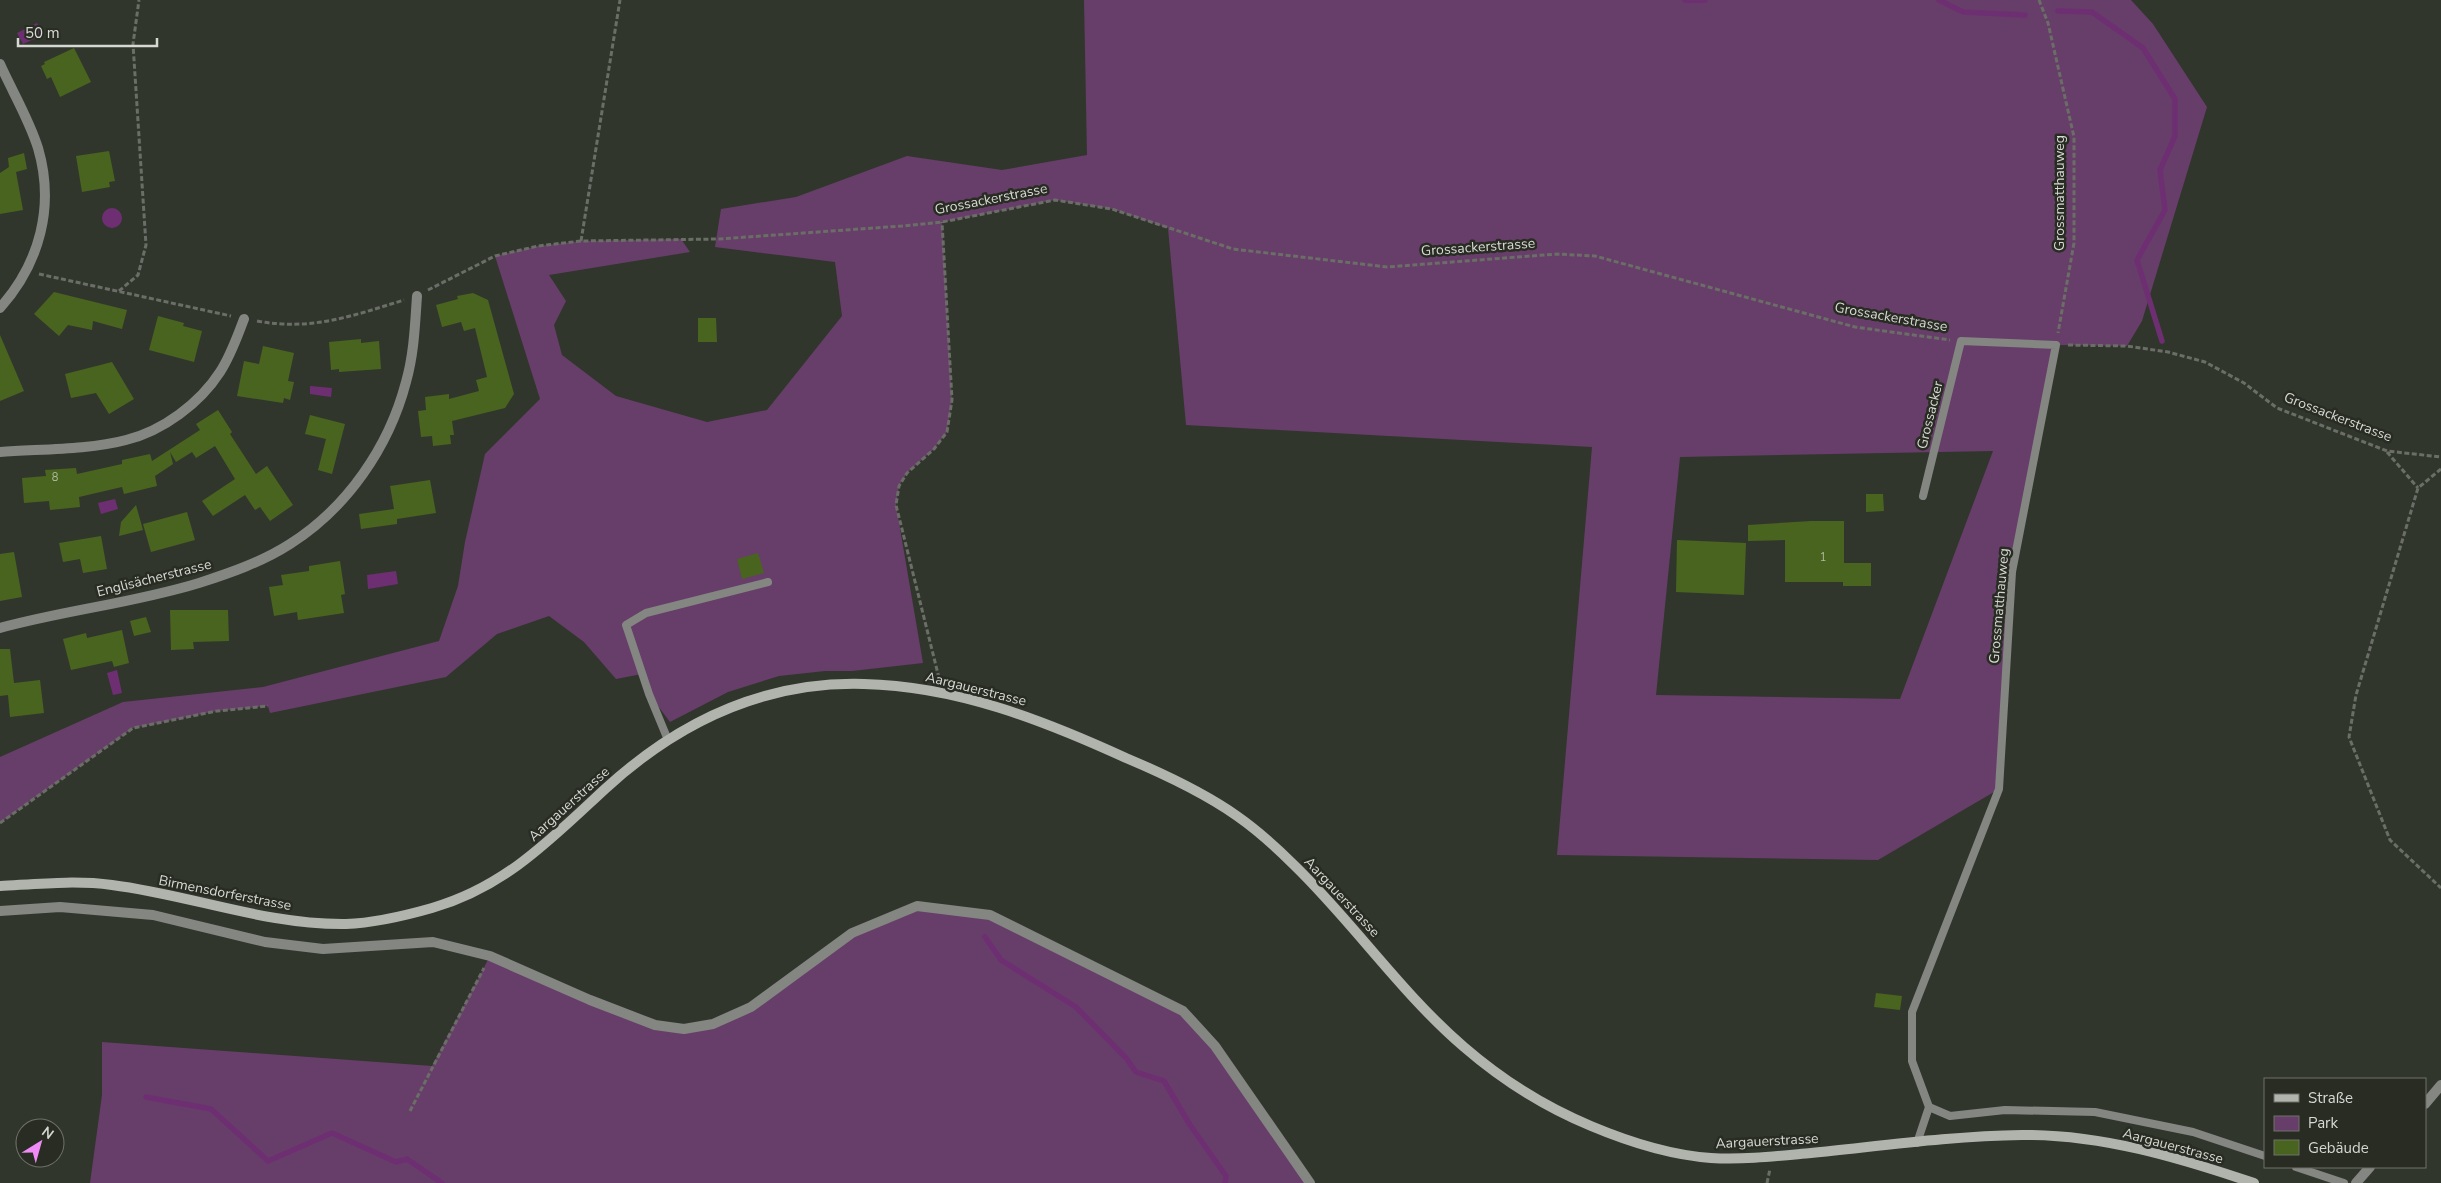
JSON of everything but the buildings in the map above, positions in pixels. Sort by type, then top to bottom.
[{"type":"main road","name":"Aargauerstrasse","points":[[444,904],[480,888],[524,862],[547,844],[634,764],[668,740],[732,706],[778,691],[821,685],[863,684],[943,693],[1032,718],[1080,737],[1155,770],[1230,811],[1251,826],[1297,868],[1429,1014],[1464,1047],[1508,1080],[1584,1124],[1642,1145],[1710,1158],[1774,1156],[2023,1135],[2081,1139],[2144,1151],[2254,1183]]},
{"type":"main road","name":"Birmensdorferstrasse","points":[[0,886],[53,882],[115,885],[264,917],[314,923],[350,924],[379,920],[444,904]]},
{"type":"street","points":[[0,64],[38,146],[43,168],[46,216],[26,271],[0,308]]},
{"type":"street","name":"Englisächerstrasse","points":[[0,628],[198,583],[256,562],[289,545],[316,525],[337,506],[356,483],[380,447],[397,411],[412,350],[417,296]]},
{"type":"street","points":[[0,452],[103,444],[127,440],[153,429],[181,413],[206,391],[231,353],[244,319]]},
{"type":"street","points":[[0,911],[60,907],[153,915],[275,943],[323,949],[434,942],[490,956],[599,1004],[655,1025],[684,1029],[713,1024],[751,1007],[852,933],[917,906],[990,915],[1183,1011],[1216,1046],[1310,1183]]},
{"type":"street","points":[[2426,1103],[2441,1085]]},
{"type":"street","points":[[2356,1183],[2369,1168]]},
{"type":"lane","name":"Grossackerstrasse","points":[[1961,341],[2056,344]]},
{"type":"lane","name":"Grossacker","points":[[1923,496],[1961,341]]},
{"type":"lane","name":"Grossmatthauweg","points":[[1929,1107],[1912,1061],[1912,1012],[1999,789],[2012,572],[2056,344]]},
{"type":"lane","points":[[668,740],[649,694],[626,625],[646,613],[768,582]]},
{"type":"lane","points":[[1917,1143],[1929,1107],[1950,1116],[2004,1110],[2095,1112],[2193,1132],[2264,1156]]},
{"type":"lane","points":[[2299,1168],[2344,1183]]},
{"type":"path","points":[[119,292],[138,275],[146,245],[132,44],[139,0]]},
{"type":"path","points":[[581,240],[620,0]]},
{"type":"path","name":"Grossmatthauweg","points":[[2039,0],[2048,23],[2074,136],[2074,243],[2056,344]]},
{"type":"path","name":"Grossackerstrasse","points":[[26,271],[282,326],[332,322],[417,296],[495,256],[538,246],[581,240],[719,239],[942,222],[1055,200],[1112,210],[1233,249],[1378,266],[1557,254],[1595,256],[1855,327],[1961,341]]},
{"type":"path","points":[[942,222],[952,400],[947,432],[934,450],[907,473],[899,486],[896,505],[943,693]]},
{"type":"path","name":"Grossackerstrasse","points":[[2056,344],[2127,346],[2168,352],[2205,362],[2244,383],[2277,408],[2387,451],[2441,456]]},
{"type":"path","points":[[2387,451],[2418,488]]},
{"type":"path","points":[[2441,469],[2418,488],[2356,695],[2349,737],[2390,840],[2441,888]]},
{"type":"path","points":[[0,823],[133,728],[217,711],[268,706]]},
{"type":"path","points":[[410,1111],[490,956]]},
{"type":"green space","points":[[1084,0],[2131,0],[2153,24],[2207,107],[2142,321],[2127,346],[2057,345],[2012,572],[1999,789],[1878,860],[1557,855],[1592,447],[1186,425],[1168,228],[1112,209],[1055,200],[942,222],[952,400],[947,432],[934,449],[907,473],[899,486],[896,505],[923,663],[852,671],[825,671],[779,676],[728,692],[670,722],[649,694],[642,674],[616,679],[584,642],[549,616],[497,634],[446,677],[270,713],[268,706],[217,711],[133,728],[0,823],[0,757],[123,702],[263,687],[439,641],[458,586],[465,542],[485,454],[540,399],[495,256],[538,246],[581,241],[681,239],[690,252],[549,275],[566,301],[554,325],[562,355],[616,396],[707,422],[767,410],[842,316],[835,262],[715,247],[721,209],[796,197],[907,156],[1002,170],[1087,155]],"holes":[[[1993,451],[1900,699],[1656,695],[1680,457]]]},
{"type":"green space","points":[[917,906],[990,915],[1183,1011],[1215,1046],[1310,1183],[90,1183],[102,1095],[102,1042],[432,1066],[490,956],[590,1000],[684,1029],[751,1007],[852,933]]},
{"type":"shaded area","points":[[37,23],[43,35],[23,44],[17,33]]},
{"type":"shaded area","points":[[108,208],[116,208],[122,214],[122,222],[116,228],[108,228],[102,222],[102,214]]},
{"type":"shaded area","points":[[310,386],[332,388],[331,397],[310,394]]},
{"type":"shaded area","points":[[115,499],[118,509],[101,514],[98,503]]},
{"type":"shaded area","points":[[396,571],[398,584],[368,589],[367,575]]},
{"type":"shaded area","points":[[117,670],[122,693],[113,695],[107,673]]},
{"type":"waterway","points":[[1685,0],[1705,0]]},
{"type":"waterway","points":[[1939,0],[1963,12],[2025,15]]},
{"type":"waterway","points":[[2058,11],[2092,12],[2143,48],[2175,99],[2175,136],[2160,170],[2165,210],[2137,260],[2162,341]]},
{"type":"waterway","points":[[985,937],[1001,960],[1076,1007],[1126,1058],[1136,1072],[1164,1081],[1190,1125],[1226,1176],[1225,1183]]},
{"type":"waterway","points":[[146,1097],[211,1109],[268,1161],[332,1133],[396,1162],[407,1159],[442,1183]]}]
